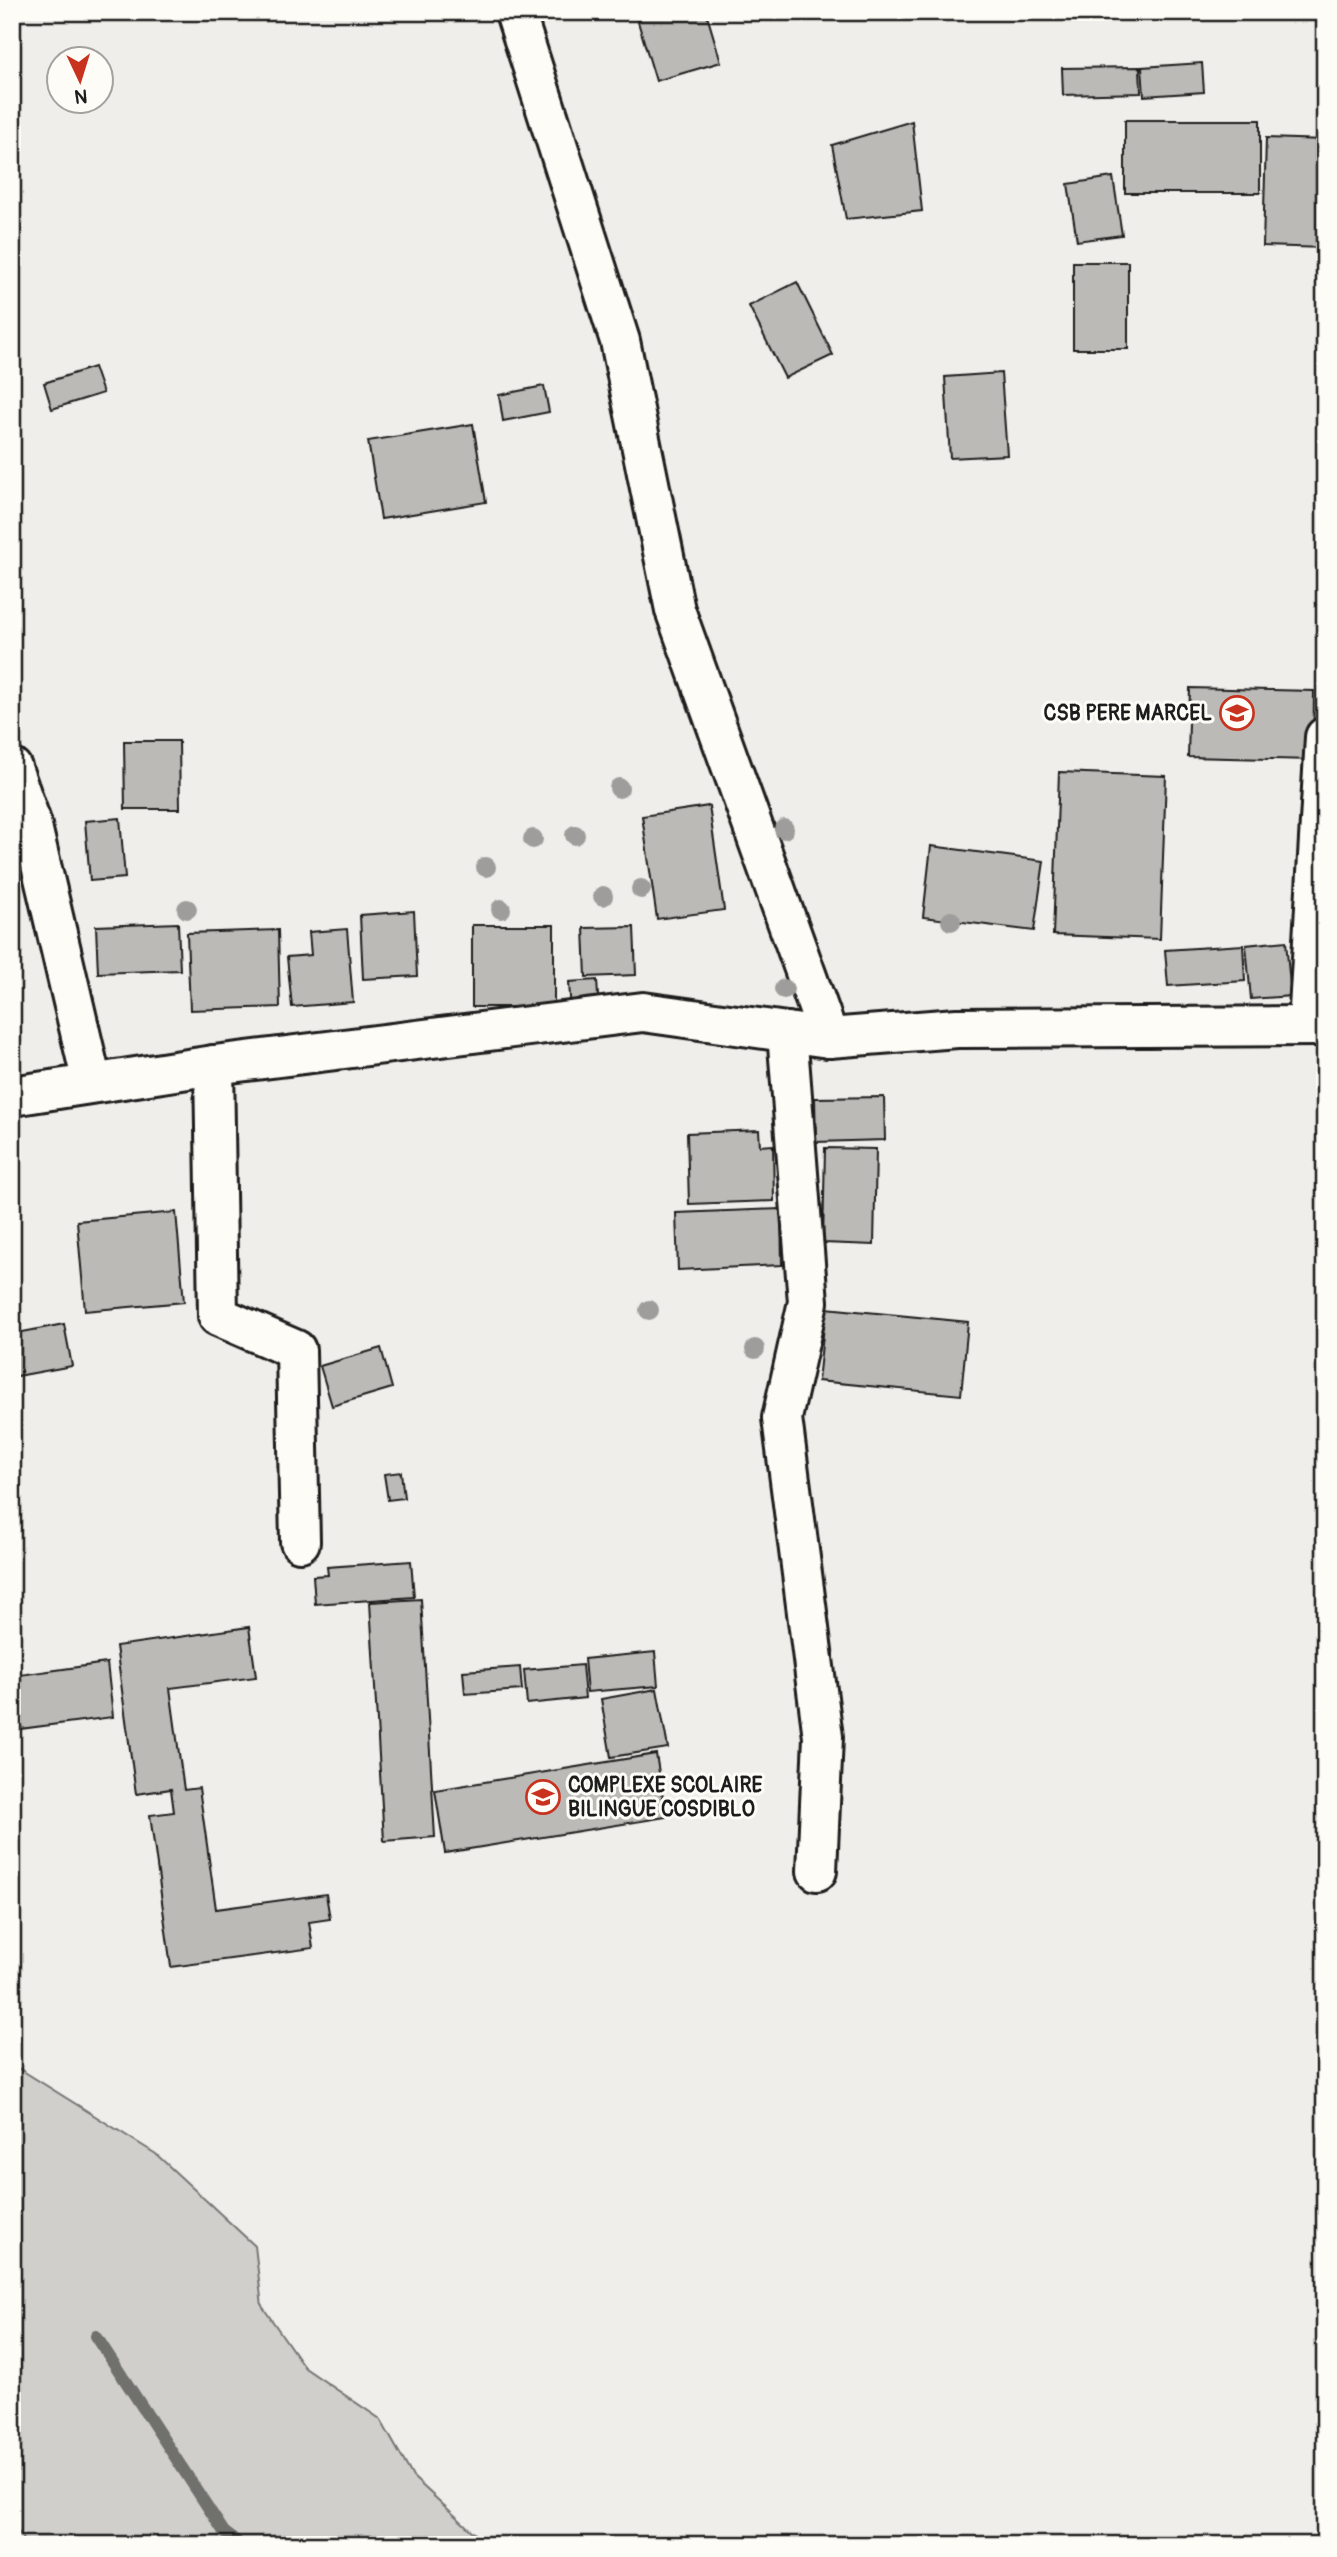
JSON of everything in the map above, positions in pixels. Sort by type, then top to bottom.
[{"type":"street","points":[[515,12],[620,341],[675,610],[829,1038]]},
{"type":"street","points":[[12,1096],[214,1065],[643,1012],[829,1038],[957,1028],[1316,1026],[1325,737]]},
{"type":"street","points":[[12,768],[32,822],[92,1083]]},
{"type":"street","points":[[787,1032],[808,1302],[782,1419],[823,1737],[817,1871]]},
{"type":"street","points":[[214,1065],[218,1316],[296,1350],[300,1542]]},
{"type":"shaded area","points":[[12,2062],[156,2154],[255,2246],[262,2306],[305,2368],[380,2419],[413,2477],[487,2545],[26,2545],[12,2521]]},
{"type":"building","points":[[635,12],[706,12],[721,62],[656,81]]},
{"type":"building","points":[[1202,63],[1204,92],[1144,96],[1142,67]]},
{"type":"building","points":[[1140,67],[1141,93],[1063,95],[1062,68]]},
{"type":"building","points":[[1125,120],[1260,120],[1260,193],[1125,193]]},
{"type":"building","points":[[912,121],[922,211],[846,219],[832,145]]},
{"type":"building","points":[[1266,138],[1325,140],[1325,248],[1263,246]]},
{"type":"building","points":[[1113,177],[1122,235],[1077,241],[1068,184]]},
{"type":"building","points":[[1073,262],[1128,262],[1128,349],[1073,349]]},
{"type":"building","points":[[797,282],[833,355],[785,378],[749,306]]},
{"type":"building","points":[[94,367],[103,393],[52,409],[44,383]]},
{"type":"building","points":[[1001,373],[1007,455],[950,458],[945,377]]},
{"type":"building","points":[[544,386],[549,412],[503,421],[499,395]]},
{"type":"building","points":[[473,424],[486,502],[381,519],[368,441]]},
{"type":"building","points":[[1190,688],[1314,691],[1313,760],[1188,757]]},
{"type":"building","points":[[124,741],[179,741],[180,809],[125,809]]},
{"type":"building","points":[[1059,772],[1166,776],[1160,939],[1053,935]]},
{"type":"building","points":[[709,806],[724,910],[657,919],[642,816]]},
{"type":"building","points":[[120,818],[125,878],[90,881],[85,821]]},
{"type":"building","points":[[931,846],[1044,861],[1034,931],[923,917]]},
{"type":"building","points":[[414,911],[417,976],[363,979],[360,915]]},
{"type":"building","points":[[178,923],[180,970],[98,973],[96,926]]},
{"type":"building","points":[[472,925],[554,925],[554,1007],[472,1007]]},
{"type":"building","points":[[634,927],[636,975],[586,977],[584,928]]},
{"type":"building","points":[[347,929],[353,1002],[292,1007],[287,957],[311,955],[309,932]]},
{"type":"building","points":[[278,930],[280,1007],[190,1010],[187,933]]},
{"type":"building","points":[[1286,941],[1291,996],[1251,999],[1246,945]]},
{"type":"building","points":[[1243,945],[1245,981],[1168,986],[1165,950]]},
{"type":"building","points":[[597,980],[599,1012],[571,1013],[569,982]]},
{"type":"building","points":[[884,1097],[885,1140],[816,1142],[815,1098]]},
{"type":"building","points":[[759,1130],[760,1146],[773,1145],[774,1201],[689,1204],[687,1133]]},
{"type":"building","points":[[825,1148],[876,1149],[874,1245],[823,1243]]},
{"type":"building","points":[[781,1209],[782,1265],[678,1270],[676,1213]]},
{"type":"building","points":[[176,1212],[184,1302],[85,1311],[77,1221]]},
{"type":"building","points":[[826,1308],[968,1322],[961,1395],[818,1381]]},
{"type":"building","points":[[64,1324],[72,1366],[12,1377],[12,1334]]},
{"type":"building","points":[[381,1348],[392,1388],[332,1406],[320,1366]]},
{"type":"building","points":[[401,1472],[404,1498],[388,1500],[384,1474]]},
{"type":"building","points":[[411,1561],[414,1597],[315,1604],[313,1576],[328,1575],[327,1567]]},
{"type":"building","points":[[421,1599],[435,1837],[384,1841],[370,1602]]},
{"type":"building","points":[[249,1627],[256,1677],[170,1688],[184,1790],[199,1788],[216,1909],[326,1894],[330,1919],[309,1922],[313,1948],[171,1967],[150,1815],[174,1812],[171,1789],[136,1794],[116,1646]]},
{"type":"building","points":[[655,1652],[658,1686],[587,1692],[584,1659]]},
{"type":"building","points":[[107,1663],[113,1717],[12,1730],[12,1676]]},
{"type":"building","points":[[582,1665],[585,1698],[527,1704],[524,1670]]},
{"type":"building","points":[[520,1667],[522,1690],[465,1694],[463,1671]]},
{"type":"building","points":[[657,1689],[668,1748],[611,1757],[601,1699]]},
{"type":"building","points":[[656,1754],[666,1817],[445,1853],[435,1790]]},
{"type":"waterway","points":[[96,2336],[224,2532],[241,2545]]},
{"type":"place","name":"CSB PERE MARCEL","points":[[1237,713]]},
{"type":"place","name":"COMPLEXE SCOLAIRE BILINGUE COSDIBLO","points":[[543,1797]]}]
